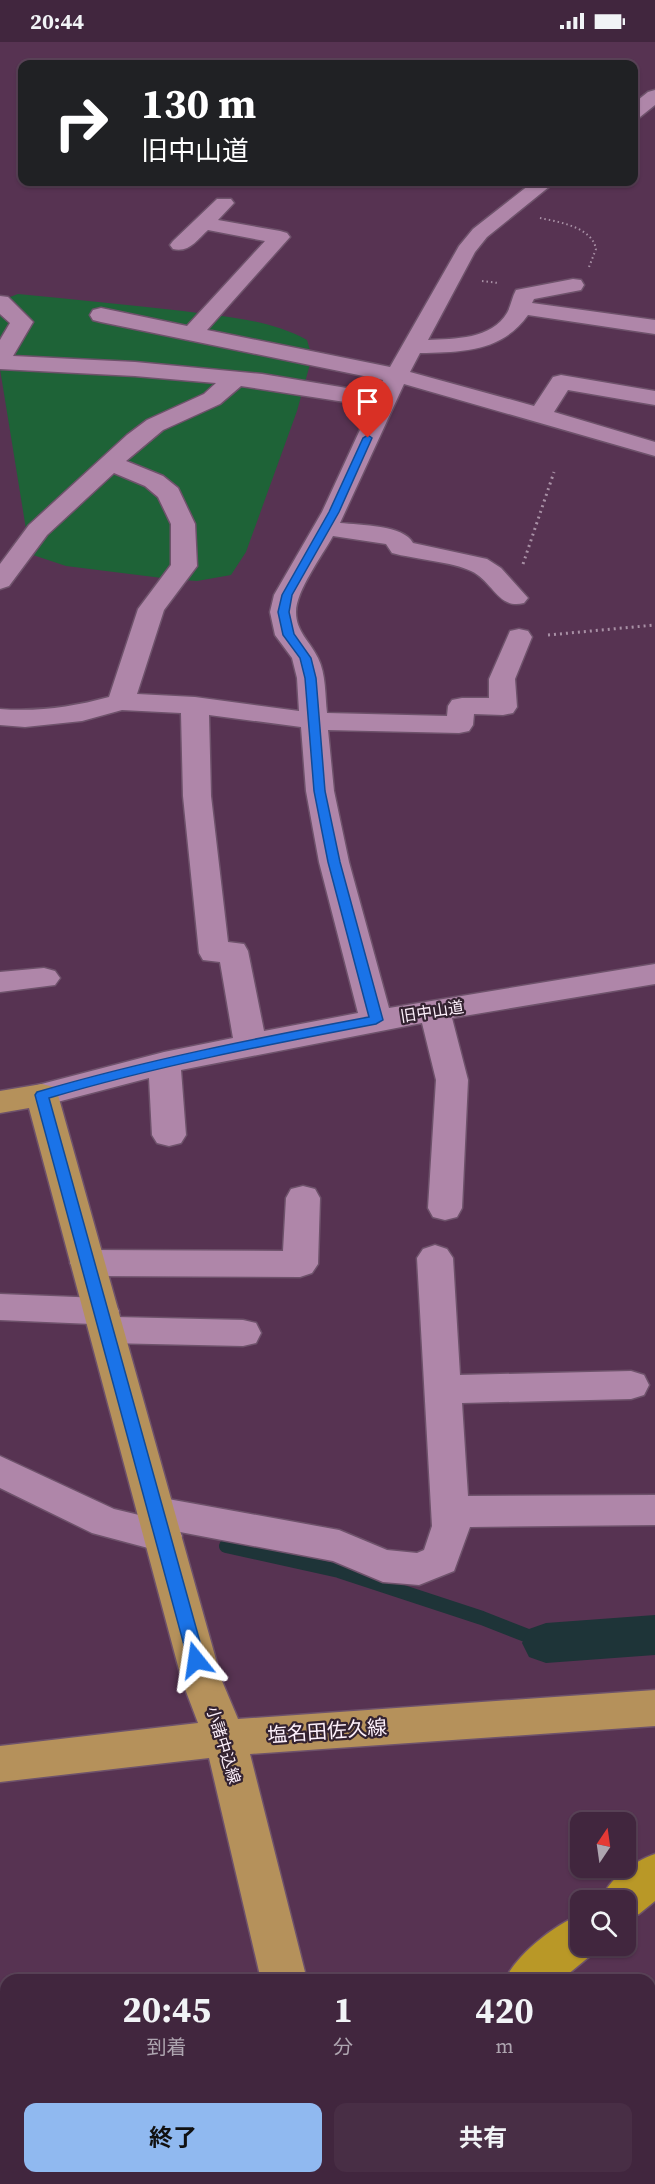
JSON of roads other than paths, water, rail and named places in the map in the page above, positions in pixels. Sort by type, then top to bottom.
[{"type":"highway","points":[[635,1890],[655,1874]]},
{"type":"highway","points":[[535,1974],[570,1944]]},
{"type":"main road","name":"旧中山道","points":[[0,1102],[42,1095]]},
{"type":"main road","name":"小諸中込線","points":[[42,1095],[202,1681],[225,1738],[283,1974]]},
{"type":"main road","name":"塩名田佐久線","points":[[0,1764],[225,1738],[655,1708]]},
{"type":"street","points":[[638,109],[655,96]]},
{"type":"street","points":[[376,1020],[334,862],[320,791],[310,678],[305,658],[288,635],[283,612],[291,586],[325,528],[397,375],[466,250],[480,233],[540,186]]},
{"type":"street","points":[[180,245],[224,203]]},
{"type":"street","points":[[192,334],[280,237],[203,223]]},
{"type":"street","points":[[412,347],[472,344],[495,335],[514,321],[522,308],[524,295],[578,278]]},
{"type":"street","points":[[0,302],[22,322],[0,360],[135,369],[262,381],[384,401]]},
{"type":"street","points":[[522,308],[655,327]]},
{"type":"street","points":[[101,315],[397,375],[655,449]]},
{"type":"street","points":[[0,581],[38,530],[155,425],[212,399],[235,379]]},
{"type":"street","points":[[540,416],[561,382],[655,398]]},
{"type":"street","points":[[111,463],[154,481],[169,493],[183,524],[184,566],[151,609],[121,702]]},
{"type":"street","points":[[325,528],[392,537],[401,542],[401,548],[478,564],[492,573],[515,598]]},
{"type":"street","points":[[0,717],[25,719],[82,713],[121,702],[195,705],[315,721],[459,724],[462,706],[503,708],[502,679],[519,637]]},
{"type":"street","points":[[195,705],[197,796],[214,953],[233,951],[250,1044]]},
{"type":"street","name":"旧中山道","points":[[42,1095],[120,1072],[250,1044],[376,1020],[655,974]]},
{"type":"street","points":[[0,982],[44,978]]},
{"type":"street","points":[[435,1011],[452,1080],[445,1208]]},
{"type":"street","points":[[164,1063],[169,1135]]},
{"type":"street","points":[[88,1263],[300,1264],[303,1198]]},
{"type":"street","points":[[0,1471],[106,1522],[160,1524],[339,1546],[383,1566],[419,1569],[440,1560],[451,1526],[451,1512],[435,1258]]},
{"type":"street","points":[[0,1307],[104,1321],[243,1334]]},
{"type":"street","points":[[443,1389],[631,1385]]},
{"type":"street","points":[[451,1512],[655,1510]]},
{"type":"waterway","points":[[226,1546],[339,1571],[482,1618],[546,1643]]},
{"type":"waterway","points":[[546,1643],[655,1635]]}]
